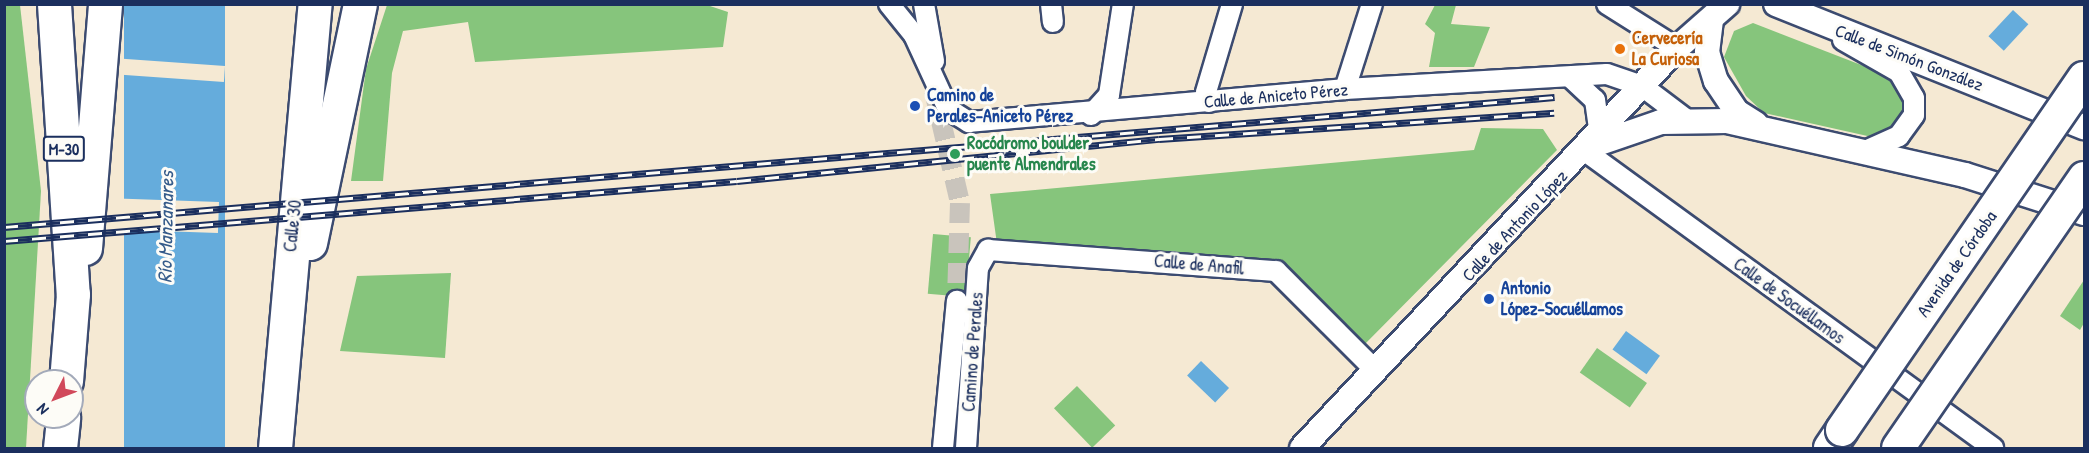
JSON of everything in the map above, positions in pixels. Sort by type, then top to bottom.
[{"type":"highway","name":"M-30","points":[[54,4],[73,294],[67,369]]},
{"type":"highway","points":[[73,294],[84,259],[93,180],[105,4]]},
{"type":"highway","name":"Calle 30","points":[[275,448],[288,277],[315,4]]},
{"type":"highway","points":[[288,277],[311,243],[360,4]]},
{"type":"highway","points":[[252,448],[284,160],[304,122]]},
{"type":"highway","points":[[60,448],[62,429]]},
{"type":"main road","name":"Avenida de Córdoba","points":[[1836,439],[2085,78]]},
{"type":"main road","points":[[1898,448],[2085,178]]},
{"type":"street","points":[[889,4],[914,34],[932,76]]},
{"type":"street","points":[[924,4],[932,76]]},
{"type":"street","points":[[1091,115],[1109,95],[1123,4]]},
{"type":"street","points":[[1209,102],[1206,92],[1232,4]]},
{"type":"street","points":[[1345,89],[1372,4]]},
{"type":"street","points":[[1607,4],[1677,48]]},
{"type":"street","name":"Calle de Simón González","points":[[1776,4],[1818,23],[2085,127]]},
{"type":"street","points":[[1719,12],[1707,52],[1716,81],[1737,112],[1760,126]]},
{"type":"street","name":"Calle de Antonio López","points":[[1302,448],[1593,143],[1677,48],[1719,12]]},
{"type":"street","name":"Calle de Simón González","points":[[1818,23],[1899,72],[1910,87],[1914,115],[1906,127],[1887,145],[1866,151]]},
{"type":"street","name":"Calle de Aniceto Pérez","points":[[932,76],[948,109],[982,123],[1091,115],[1345,89],[1570,76],[1618,75],[1642,86]]},
{"type":"street","points":[[1570,76],[1595,100],[1593,143],[1620,131],[1687,120],[1760,126],[1965,175],[2085,213]]},
{"type":"street","points":[[1642,86],[1687,120]]},
{"type":"street","name":"Calle de Socuéllamos","points":[[1593,143],[1993,448]]},
{"type":"street","name":"Calle de Anafil","points":[[982,255],[996,249],[1276,271],[1376,371]]},
{"type":"street","name":"Camino de Perales","points":[[966,448],[982,255]]},
{"type":"street","name":"Camino de Perales","points":[[943,448],[957,301]]},
{"type":"green space","points":[[4,5],[20,5],[41,191],[31,369],[24,369],[26,448],[4,448]]},
{"type":"green space","points":[[387,5],[707,5],[728,12],[723,47],[475,62],[468,22],[403,31],[392,73],[383,181],[351,181],[366,69]]},
{"type":"green space","points":[[1435,5],[1456,5],[1451,24],[1490,27],[1474,67],[1429,67],[1435,33],[1425,24]]},
{"type":"green space","points":[[1753,23],[1887,75],[1905,99],[1905,116],[1886,136],[1872,137],[1764,113],[1746,96],[1724,57],[1734,31]]},
{"type":"green space","points":[[1481,128],[1543,129],[1557,150],[1363,346],[1281,261],[997,244],[990,194],[1474,150]]},
{"type":"green space","points":[[933,234],[971,237],[966,297],[928,294]]},
{"type":"green space","points":[[451,273],[445,358],[340,351],[357,276]]},
{"type":"green space","points":[[2084,280],[2084,323],[2080,330],[2060,316]]},
{"type":"green space","points":[[1597,348],[1647,383],[1630,408],[1580,373]]},
{"type":"green space","points":[[1077,386],[1115,426],[1092,448],[1054,408]]},
{"type":"water","name":"Río Manzanares","points":[[124,5],[225,5],[225,448],[124,448]]},
{"type":"water","points":[[2013,10],[2028,24],[2004,51],[1988,36]]},
{"type":"water","points":[[1626,331],[1660,356],[1646,374],[1612,350]]},
{"type":"water","points":[[1201,361],[1229,388],[1215,402],[1187,375]]},
{"type":"pier","points":[[119,59],[225,66],[224,82],[118,75]]},
{"type":"pier","points":[[118,198],[219,202],[218,233],[117,229]]},
{"type":"tunnel","points":[[934,91],[960,203],[957,301]]},
{"type":"railway","points":[[4,227],[1555,97]]},
{"type":"railway","points":[[4,241],[737,181],[1159,139],[1554,113]]},
{"type":"place","name":"Cervecería La Curiosa","points":[[1620,49]]},
{"type":"place","name":"Camino de Perales-Aniceto Pérez","points":[[915,106]]},
{"type":"place","name":"Rocódromo boulder puente Almendrales","points":[[955,154]]},
{"type":"place","name":"Antonio López-Socuéllamos","points":[[1489,299]]}]
